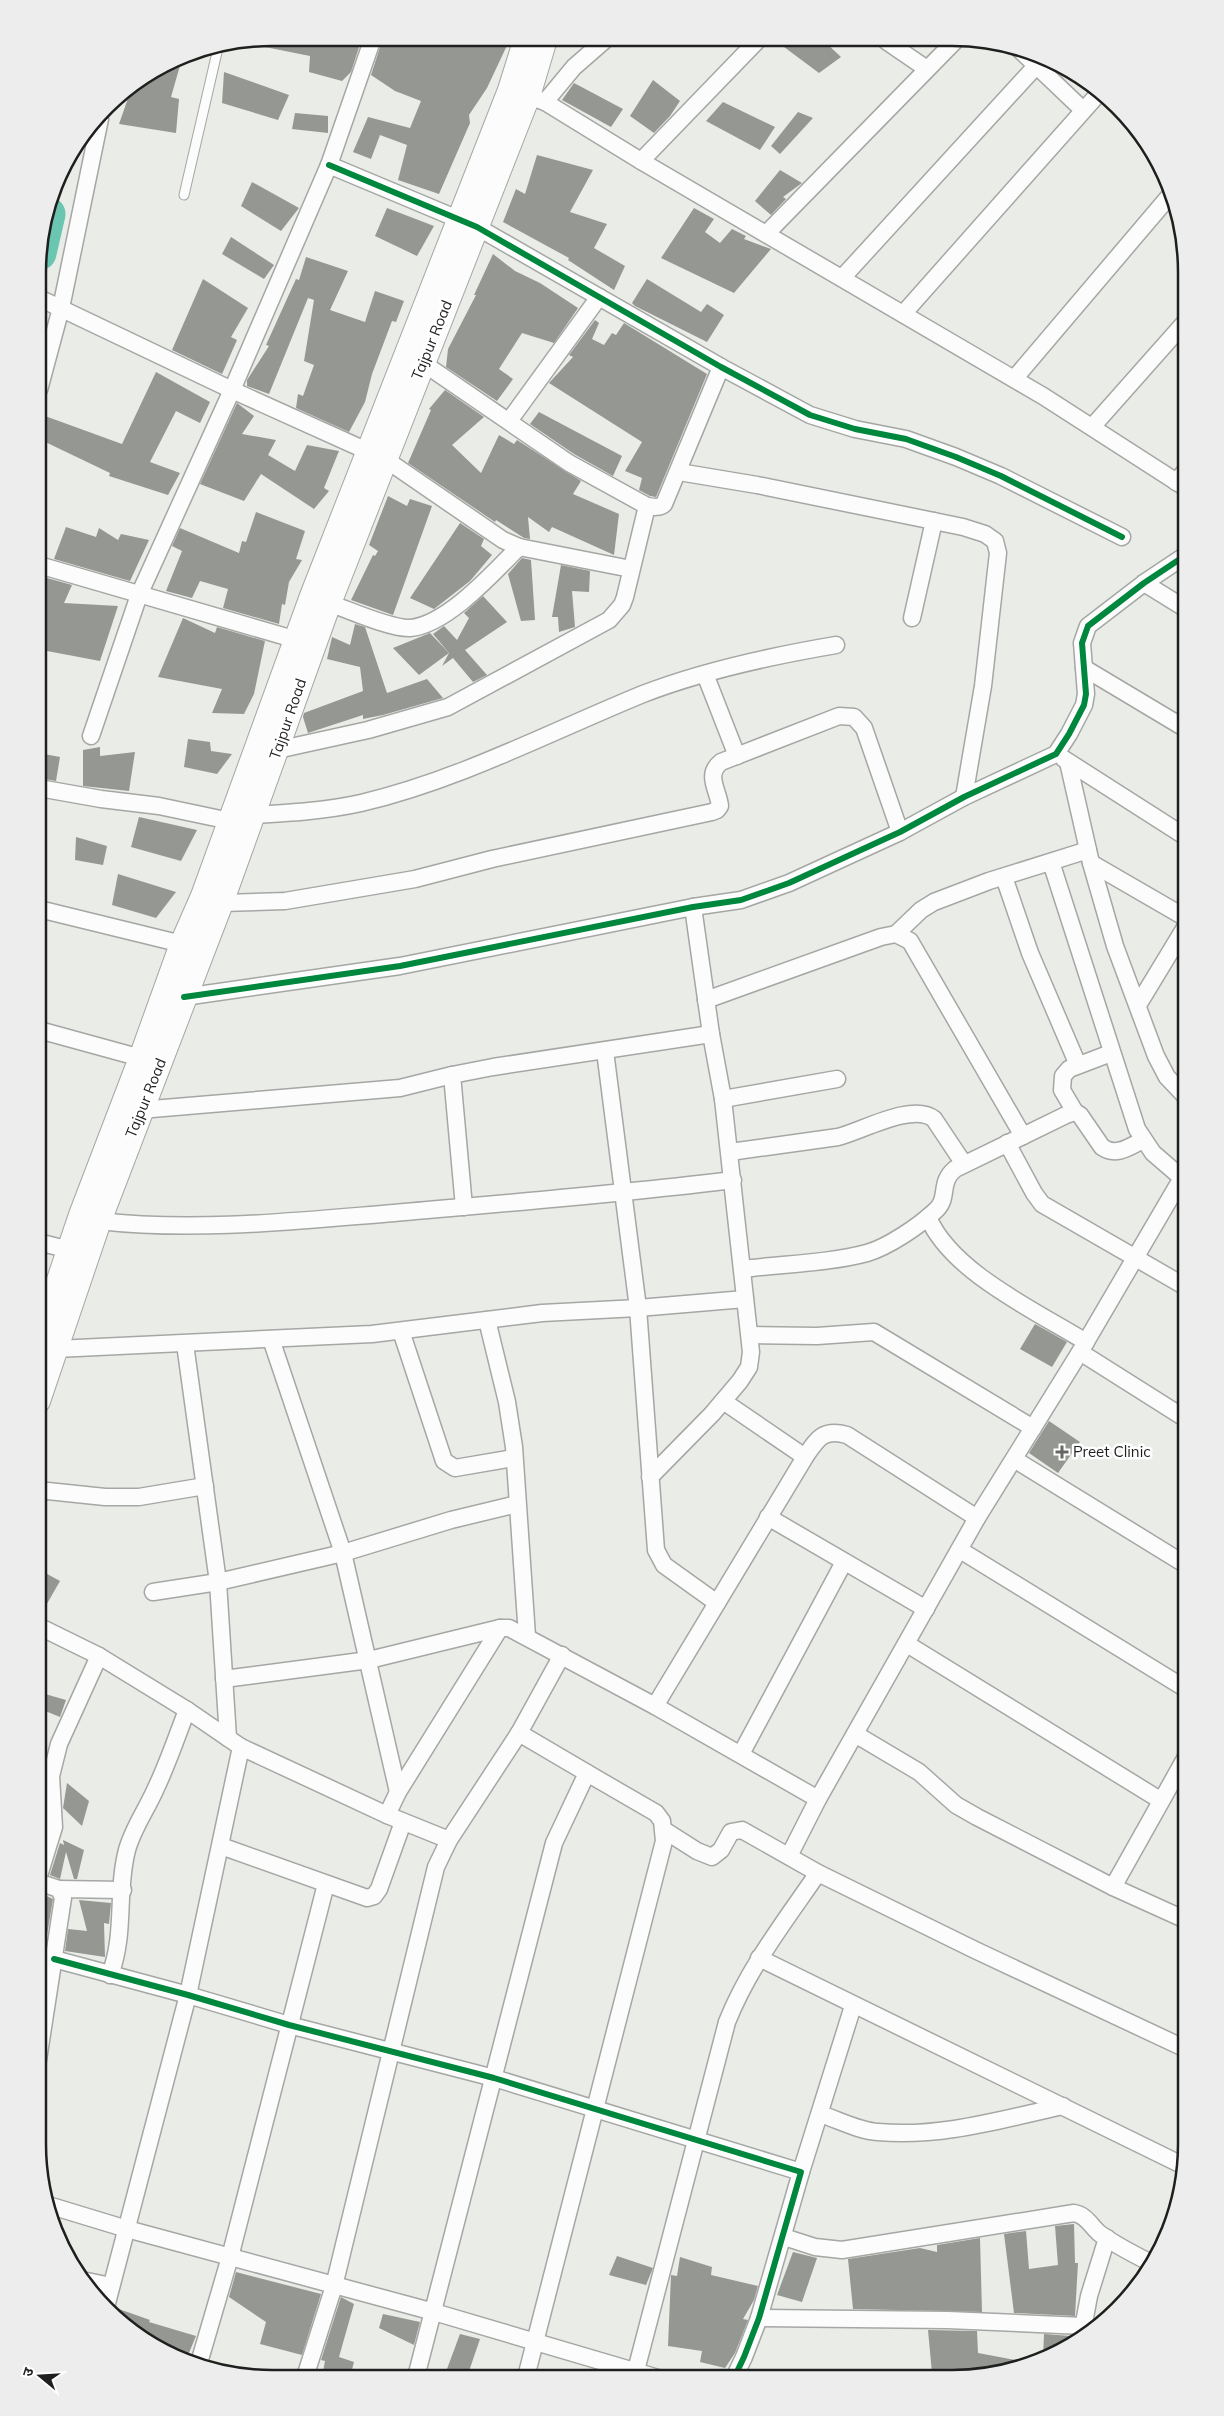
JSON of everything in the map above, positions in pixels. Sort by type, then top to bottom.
[{"type":"main road","name":"Tajpur Road","points":[[47,1346],[70,1250],[142,1058],[182,944],[241,818],[277,750],[329,603],[377,456],[423,363],[524,46]]},
{"type":"main road","name":"Tajpur Road","points":[[47,1346],[99,1221],[221,903],[241,818],[297,640],[377,456],[469,223],[536,99],[544,46]]},
{"type":"street","points":[[91,736],[139,595],[232,390],[329,165],[370,46]]},
{"type":"street","points":[[598,46],[536,99],[1178,477]]},
{"type":"street","points":[[641,161],[752,46]]},
{"type":"street","points":[[893,46],[927,69]]},
{"type":"street","points":[[766,234],[950,46]]},
{"type":"street","points":[[1030,60],[1083,110]]},
{"type":"street","points":[[842,278],[1036,66]]},
{"type":"street","points":[[903,314],[1095,97]]},
{"type":"street","points":[[46,335],[50,303],[97,130]]},
{"type":"street","points":[[329,165],[469,223],[722,367],[820,419],[906,439],[986,469],[1122,537]]},
{"type":"street","points":[[1014,379],[1166,201]]},
{"type":"street","points":[[509,421],[599,297]]},
{"type":"street","points":[[50,303],[232,390],[377,456],[490,534],[519,547],[631,569]]},
{"type":"street","points":[[1092,427],[1178,330]]},
{"type":"street","points":[[423,363],[569,463],[647,506],[661,507],[679,472],[722,367]]},
{"type":"street","points":[[679,472],[758,485],[934,521],[985,534],[995,541],[997,546],[983,686],[964,797]]},
{"type":"street","points":[[277,750],[368,730],[448,707],[609,620],[622,605],[647,506]]},
{"type":"street","points":[[912,618],[934,521]]},
{"type":"street","points":[[329,603],[396,626],[410,628],[426,624],[456,607],[519,547]]},
{"type":"street","points":[[1178,561],[1144,583],[1088,626],[1082,643],[1086,694],[1084,705],[1069,734],[1062,758],[1115,946],[1156,1056],[1167,1077],[1178,1089]]},
{"type":"street","points":[[46,567],[297,640]]},
{"type":"street","points":[[1144,583],[1178,604]]},
{"type":"street","points":[[46,789],[101,799],[241,818],[320,811],[361,803],[408,789],[547,736],[643,694],[705,674],[773,656],[836,645]]},
{"type":"street","points":[[1084,668],[1178,724]]},
{"type":"street","points":[[705,674],[738,756]]},
{"type":"street","points":[[221,903],[285,901],[415,879],[492,859],[712,812],[720,806],[712,777],[713,771],[721,762],[839,716],[854,717],[860,722],[874,752],[900,832]]},
{"type":"street","points":[[184,997],[400,966],[693,907],[723,904],[762,894],[900,832],[964,797],[1062,758]]},
{"type":"street","points":[[1062,758],[1178,833]]},
{"type":"street","points":[[706,1000],[881,937],[896,934],[921,910],[934,902],[1051,862],[1090,856],[1178,913]]},
{"type":"street","points":[[1051,862],[1129,1109],[1142,1140],[1153,1154],[1178,1170]]},
{"type":"street","points":[[1004,877],[1030,953],[1078,1065]]},
{"type":"street","points":[[650,1477],[723,1401],[749,1367],[751,1352],[730,1152],[693,907]]},
{"type":"street","points":[[46,911],[182,944]]},
{"type":"street","points":[[896,934],[910,941],[919,954],[950,1014],[1023,1136]]},
{"type":"street","points":[[1138,1006],[1178,939]]},
{"type":"street","points":[[46,1032],[142,1058]]},
{"type":"street","points":[[140,1110],[400,1088],[494,1067],[711,1034]]},
{"type":"street","points":[[605,1051],[638,1308],[656,1550],[664,1565],[717,1603]]},
{"type":"street","points":[[1111,1053],[1066,1071],[1061,1083],[1062,1090],[1075,1112],[1086,1121],[1102,1147],[1106,1150],[1123,1150],[1142,1140]]},
{"type":"street","points":[[452,1075],[464,1207]]},
{"type":"street","points":[[723,1099],[837,1079]]},
{"type":"street","points":[[743,1269],[868,1252],[889,1243],[928,1217],[944,1200],[944,1187],[948,1175],[964,1164],[1075,1112]]},
{"type":"street","points":[[730,1152],[838,1137],[884,1121],[917,1113],[934,1119],[964,1164]]},
{"type":"street","points":[[1007,1143],[1042,1204],[1178,1282]]},
{"type":"street","points":[[99,1221],[137,1225],[190,1225],[322,1220],[622,1194],[733,1180]]},
{"type":"street","points":[[789,1856],[818,1799],[977,1518],[1083,1347],[1178,1184]]},
{"type":"street","points":[[928,1217],[937,1236],[966,1267],[1178,1413]]},
{"type":"street","points":[[46,1244],[70,1250]]},
{"type":"street","points":[[47,1346],[185,1344],[400,1331],[542,1313],[638,1308],[745,1299]]},
{"type":"street","points":[[488,1320],[507,1402],[514,1458],[527,1636]]},
{"type":"street","points":[[400,1331],[444,1461],[455,1468],[514,1458]]},
{"type":"street","points":[[750,1335],[818,1336],[874,1332],[1033,1428]]},
{"type":"street","points":[[271,1339],[343,1553],[398,1792]]},
{"type":"street","points":[[108,2298],[188,1995],[221,1846],[235,1743],[224,1679],[218,1582],[185,1344]]},
{"type":"street","points":[[723,1401],[805,1457]]},
{"type":"street","points":[[655,1706],[805,1457],[815,1442],[824,1434],[836,1432],[847,1435],[977,1518]]},
{"type":"street","points":[[1014,1459],[1178,1560]]},
{"type":"street","points":[[46,1491],[105,1497],[139,1498],[205,1486]]},
{"type":"street","points":[[153,1592],[218,1582],[343,1553],[451,1520],[518,1504]]},
{"type":"street","points":[[768,1517],[926,1609]]},
{"type":"street","points":[[960,1550],[1178,1685]]},
{"type":"street","points":[[741,1754],[844,1562]]},
{"type":"street","points":[[224,1679],[368,1660],[500,1628],[509,1628],[655,1706],[818,1799]]},
{"type":"street","points":[[387,1815],[398,1792],[500,1628]]},
{"type":"street","points":[[46,1630],[99,1656],[187,1710],[235,1743],[387,1815],[449,1840]]},
{"type":"street","points":[[907,1644],[1160,1800]]},
{"type":"street","points":[[307,2370],[334,2286],[393,2052],[436,1867],[449,1840],[519,1733],[562,1655]]},
{"type":"street","points":[[46,1854],[54,1827],[51,1776],[59,1744],[99,1656]]},
{"type":"street","points":[[110,1975],[119,1945],[124,1868],[131,1839],[156,1788],[187,1710]]},
{"type":"street","points":[[519,1733],[656,1813],[664,1830],[664,1841],[528,2370]]},
{"type":"street","points":[[855,1734],[919,1772],[956,1805],[1113,1887],[1178,1916]]},
{"type":"street","points":[[418,2370],[554,1844],[588,1773]]},
{"type":"street","points":[[1113,1887],[1160,1800],[1178,1774]]},
{"type":"street","points":[[221,1846],[367,1898],[374,1896],[383,1881],[403,1822]]},
{"type":"street","points":[[664,1830],[707,1857],[716,1856],[731,1832],[738,1829],[747,1832],[818,1873],[975,1950],[1178,2045]]},
{"type":"street","points":[[636,2370],[727,2022],[739,1993],[759,1958],[818,1873]]},
{"type":"street","points":[[46,1883],[59,1889],[123,1890]]},
{"type":"street","points":[[200,2358],[230,2257],[326,1884]]},
{"type":"street","points":[[46,1985],[54,1958],[62,1912],[63,1898],[59,1889]]},
{"type":"street","points":[[54,1958],[289,2025],[494,2078],[801,2172]]},
{"type":"street","points":[[759,1958],[853,2006],[1177,2162]]},
{"type":"street","points":[[738,2370],[759,2318],[784,2237],[801,2172],[853,2006]]},
{"type":"street","points":[[820,2114],[878,2132],[924,2131],[944,2130],[1063,2106]]},
{"type":"street","points":[[56,2208],[434,2312],[623,2370]]},
{"type":"street","points":[[784,2237],[815,2247],[842,2250],[1074,2213],[1085,2218],[1107,2238],[1146,2259]]},
{"type":"street","points":[[1083,2327],[1094,2276],[1107,2238]]},
{"type":"street","points":[[94,2283],[111,2286]]},
{"type":"street","points":[[759,2318],[918,2320],[1076,2333]]},
{"type":"lane","points":[[184,195],[217,53]]},
{"type":"building","points":[[359,46],[351,72],[342,81],[309,72],[310,56],[263,47]]},
{"type":"building","points":[[380,46],[507,46],[487,88],[469,115],[470,123],[439,194],[398,180],[407,145],[380,135],[371,159],[353,152],[368,117],[410,128],[421,101],[395,91],[371,75]]},
{"type":"building","points":[[783,46],[829,46],[841,57],[819,73]]},
{"type":"building","points":[[180,66],[171,97],[179,99],[176,133],[119,124],[128,98],[147,84]]},
{"type":"building","points":[[224,72],[289,95],[278,120],[222,103]]},
{"type":"building","points":[[653,80],[680,101],[670,116],[654,133],[630,116]]},
{"type":"building","points":[[574,83],[623,109],[611,127],[562,100]]},
{"type":"building","points":[[723,102],[775,127],[760,150],[706,121]]},
{"type":"building","points":[[798,112],[813,118],[780,154],[771,146]]},
{"type":"building","points":[[295,113],[328,116],[328,133],[292,129]]},
{"type":"building","points":[[537,155],[593,170],[570,212],[607,224],[594,248],[625,266],[614,290],[568,260],[569,258],[503,222],[516,189],[525,194]]},
{"type":"building","points":[[780,170],[802,183],[783,197],[786,199],[771,215],[755,201]]},
{"type":"building","points":[[252,182],[299,208],[281,231],[241,206]]},
{"type":"building","points":[[387,208],[434,226],[417,256],[375,236]]},
{"type":"building","points":[[694,208],[714,219],[705,232],[720,243],[732,229],[746,236],[744,239],[771,249],[734,293],[661,258]]},
{"type":"building","points":[[231,237],[274,265],[264,279],[222,254]]},
{"type":"building","points":[[493,254],[515,271],[540,283],[578,308],[554,343],[522,333],[499,369],[513,379],[497,401],[446,367],[448,349],[476,295],[474,295]]},
{"type":"building","points":[[306,257],[348,271],[330,310],[365,322],[375,291],[404,301],[396,322],[392,321],[372,374],[365,402],[349,432],[296,408],[298,394],[303,396],[314,365],[304,361],[314,300],[308,298],[269,394],[247,386],[247,380],[269,346],[266,345],[296,279],[299,280]]},
{"type":"building","points":[[203,279],[248,308],[231,337],[237,340],[222,374],[172,350]]},
{"type":"building","points":[[647,279],[701,312],[707,304],[724,315],[707,342],[632,303]]},
{"type":"building","points":[[595,320],[599,323],[592,339],[604,345],[612,333],[616,335],[624,323],[707,374],[656,497],[639,490],[642,478],[625,471],[642,442],[549,383],[573,357],[569,355]]},
{"type":"building","points":[[156,372],[210,402],[200,423],[176,411],[150,462],[180,473],[168,495],[109,476],[110,473],[46,442],[46,416],[122,444]]},
{"type":"building","points":[[445,390],[484,417],[452,445],[481,473],[499,435],[514,444],[517,440],[581,481],[573,494],[619,514],[614,555],[552,527],[549,532],[528,517],[530,539],[524,538],[496,520],[495,522],[408,463],[431,410],[429,409]]},
{"type":"building","points":[[237,403],[254,416],[242,434],[276,440],[268,455],[295,471],[307,445],[339,451],[324,488],[329,491],[314,509],[261,474],[244,501],[200,484]]},
{"type":"building","points":[[539,412],[622,456],[613,476],[574,454],[530,424]]},
{"type":"building","points":[[388,496],[407,506],[410,499],[432,506],[393,615],[351,600],[373,555],[375,556],[378,551],[369,545]]},
{"type":"building","points":[[256,512],[305,531],[296,559],[302,560],[289,582],[285,605],[282,604],[279,624],[223,608],[228,589],[200,581],[192,598],[166,591],[182,551],[172,546],[180,528],[239,553],[242,541],[246,542]]},
{"type":"building","points":[[460,523],[484,539],[481,546],[492,555],[470,581],[434,609],[410,598]]},
{"type":"building","points":[[66,527],[96,537],[99,528],[118,540],[121,534],[149,540],[130,581],[54,559]]},
{"type":"building","points":[[522,558],[531,560],[535,620],[521,621],[508,574]]},
{"type":"building","points":[[561,565],[590,571],[589,592],[572,591],[575,627],[559,632],[558,617],[552,617]]},
{"type":"building","points":[[47,578],[72,585],[64,603],[118,606],[100,661],[47,651]]},
{"type":"building","points":[[483,596],[507,622],[465,650],[487,675],[473,682],[453,658],[442,666],[449,653],[433,634],[444,626],[457,640],[469,618],[464,613]]},
{"type":"building","points":[[183,618],[215,633],[217,627],[265,641],[254,694],[244,714],[212,713],[222,689],[158,677]]},
{"type":"building","points":[[355,624],[365,627],[387,693],[427,679],[443,698],[383,715],[363,719],[363,715],[308,733],[303,717],[304,713],[363,691],[360,667],[327,659],[332,637],[350,645]]},
{"type":"building","points":[[430,633],[449,653],[419,675],[393,648]]},
{"type":"building","points":[[188,739],[210,742],[211,751],[232,754],[217,774],[184,767]]},
{"type":"building","points":[[100,747],[100,756],[135,752],[129,791],[83,786],[83,750]]},
{"type":"building","points":[[46,754],[60,757],[56,781],[46,779]]},
{"type":"building","points":[[139,817],[197,830],[181,861],[131,847]]},
{"type":"building","points":[[76,837],[107,846],[103,865],[75,860]]},
{"type":"building","points":[[118,874],[176,892],[156,918],[112,905]]},
{"type":"building","points":[[1035,1324],[1067,1342],[1052,1367],[1020,1349]]},
{"type":"building","points":[[1049,1421],[1080,1442],[1058,1473],[1029,1453]]},
{"type":"building","points":[[46,1573],[60,1581],[46,1606]]},
{"type":"building","points":[[46,1694],[66,1700],[60,1717],[46,1711]]},
{"type":"building","points":[[67,1783],[89,1801],[82,1826],[63,1808]]},
{"type":"building","points":[[63,1840],[84,1850],[77,1879],[74,1879],[66,1852],[60,1879],[50,1875],[60,1843],[64,1845]]},
{"type":"building","points":[[46,1896],[53,1899],[46,1941]]},
{"type":"building","points":[[79,1900],[111,1903],[109,1924],[104,1923],[105,1957],[65,1951],[68,1929],[87,1931]]},
{"type":"building","points":[[1074,2224],[1075,2263],[1078,2263],[1075,2316],[1014,2313],[1004,2234],[1026,2231],[1029,2269],[1058,2265],[1055,2226]]},
{"type":"building","points":[[980,2238],[982,2312],[853,2309],[848,2259],[920,2248],[937,2252],[937,2245]]},
{"type":"building","points":[[793,2252],[817,2258],[802,2302],[777,2295]]},
{"type":"building","points":[[617,2256],[653,2268],[646,2285],[609,2275]]},
{"type":"building","points":[[680,2257],[712,2267],[711,2275],[758,2286],[754,2300],[743,2319],[748,2320],[735,2353],[725,2368],[700,2362],[702,2351],[668,2346],[671,2275],[677,2276]]},
{"type":"building","points":[[236,2272],[321,2294],[302,2355],[260,2344],[266,2322],[229,2297]]},
{"type":"building","points":[[341,2297],[354,2304],[339,2357],[354,2362],[352,2370],[323,2370],[325,2361],[321,2360]]},
{"type":"building","points":[[118,2309],[150,2320],[149,2322],[196,2336],[189,2354],[147,2332]]},
{"type":"building","points":[[383,2314],[420,2322],[414,2345],[379,2328]]},
{"type":"building","points":[[928,2330],[977,2331],[978,2353],[1017,2360],[981,2368],[932,2370]]},
{"type":"building","points":[[460,2334],[480,2339],[469,2370],[447,2370]]},
{"type":"building","points":[[1044,2334],[1070,2336],[1052,2346],[1043,2350]]},
{"type":"cycle path","points":[[329,165],[477,227],[721,367],[810,415],[855,429],[906,439],[956,457],[1001,476],[1122,537]]},
{"type":"cycle path","points":[[184,997],[400,966],[693,907],[741,900],[789,883],[900,832],[964,797],[1056,754],[1084,705],[1086,694],[1082,643],[1088,626],[1144,583],[1178,560]]},
{"type":"cycle path","points":[[54,1959],[188,1995],[289,2025],[494,2078],[801,2172],[759,2318],[738,2370]]},
{"type":"place","name":"Preet Clinic","points":[[1062,1452]]}]
